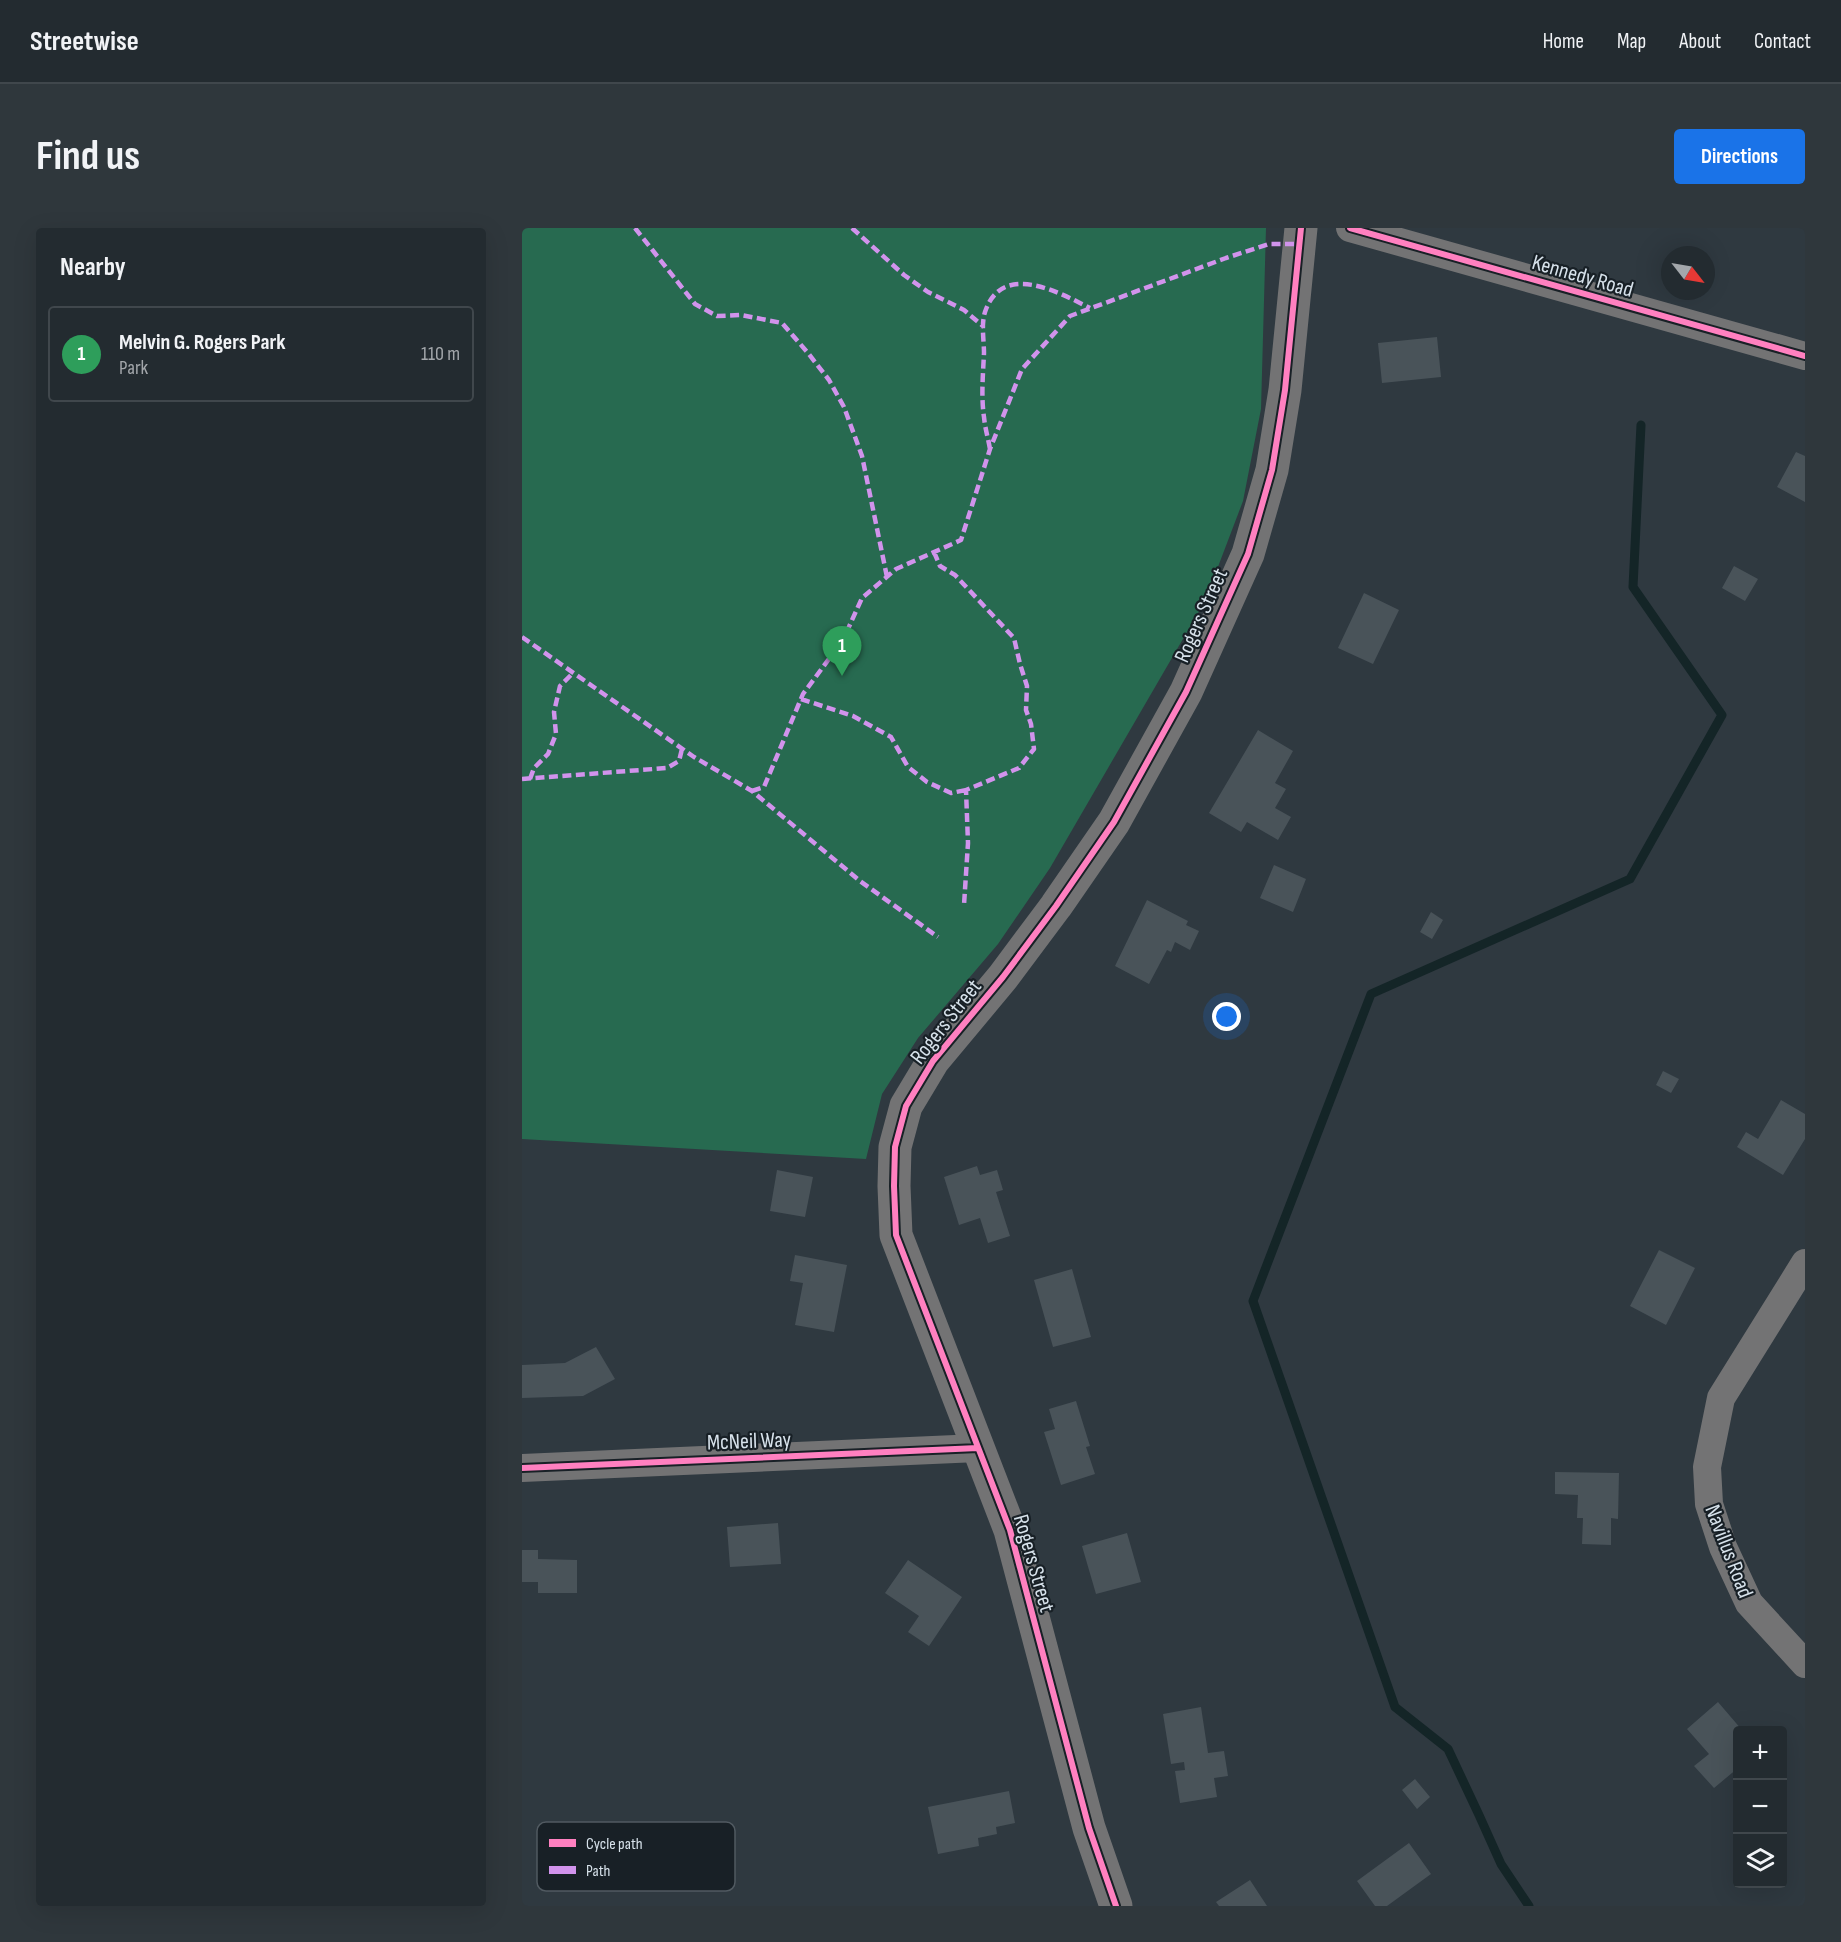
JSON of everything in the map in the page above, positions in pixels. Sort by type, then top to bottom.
[{"type":"street","name":"Rogers Street","points":[[1116,1906],[1089,1828],[1010,1530],[896,1235],[895,1147],[906,1106],[933,1061],[1003,977],[1114,822],[1185,692],[1248,554],[1272,470],[1285,390],[1301,228]]},
{"type":"street","name":"Kennedy Road","points":[[1350,228],[1805,356]]},
{"type":"street","name":"Navillus Road","points":[[1805,1263],[1721,1398],[1707,1467],[1709,1504],[1723,1547],[1749,1604],[1805,1665]]},
{"type":"street","name":"McNeil Way","points":[[522,1468],[978,1448]]},
{"type":"green space","points":[[522,228],[1266,228],[1261,409],[1243,501],[1205,601],[1050,868],[998,944],[918,1038],[882,1094],[866,1159],[522,1139]]},
{"type":"building","points":[[1437,337],[1441,377],[1382,383],[1378,343]]},
{"type":"building","points":[[1796,452],[1805,456],[1805,502],[1777,487]]},
{"type":"building","points":[[1734,566],[1758,579],[1745,601],[1722,588]]},
{"type":"building","points":[[1364,593],[1399,610],[1373,664],[1338,648]]},
{"type":"building","points":[[1258,730],[1293,751],[1275,783],[1286,789],[1275,808],[1291,817],[1278,840],[1247,822],[1241,832],[1209,813]]},
{"type":"building","points":[[1274,865],[1306,879],[1293,912],[1260,898]]},
{"type":"building","points":[[1147,900],[1188,921],[1186,925],[1199,931],[1190,950],[1175,942],[1171,952],[1167,950],[1149,984],[1115,966]]},
{"type":"building","points":[[1431,912],[1443,920],[1432,939],[1420,932]]},
{"type":"building","points":[[1663,1071],[1679,1079],[1671,1093],[1656,1085]]},
{"type":"building","points":[[1781,1100],[1805,1114],[1805,1139],[1783,1175],[1737,1147],[1746,1132],[1758,1139]]},
{"type":"building","points":[[977,1166],[980,1175],[997,1170],[1003,1190],[996,1192],[1010,1236],[988,1243],[980,1218],[959,1225],[944,1177]]},
{"type":"building","points":[[777,1170],[813,1177],[805,1217],[770,1211]]},
{"type":"building","points":[[1659,1250],[1695,1268],[1666,1325],[1630,1306]]},
{"type":"building","points":[[795,1255],[847,1265],[834,1332],[795,1325],[803,1283],[790,1281]]},
{"type":"building","points":[[1072,1269],[1091,1337],[1053,1347],[1034,1280]]},
{"type":"building","points":[[596,1347],[615,1379],[583,1396],[522,1398],[522,1365],[565,1363]]},
{"type":"building","points":[[1076,1401],[1090,1446],[1086,1447],[1095,1474],[1061,1485],[1044,1432],[1055,1429],[1049,1409]]},
{"type":"building","points":[[1555,1472],[1619,1473],[1618,1519],[1611,1518],[1611,1545],[1582,1544],[1583,1518],[1577,1518],[1578,1495],[1555,1494]]},
{"type":"building","points":[[778,1523],[781,1564],[730,1567],[727,1527]]},
{"type":"building","points":[[1127,1533],[1141,1582],[1096,1594],[1082,1546]]},
{"type":"building","points":[[522,1550],[538,1550],[538,1559],[577,1560],[577,1593],[538,1593],[538,1582],[522,1582]]},
{"type":"building","points":[[908,1560],[962,1597],[929,1646],[908,1632],[919,1616],[885,1593]]},
{"type":"building","points":[[1718,1702],[1739,1726],[1733,1726],[1733,1772],[1714,1788],[1694,1766],[1709,1754],[1687,1729]]},
{"type":"building","points":[[1201,1707],[1208,1753],[1224,1751],[1228,1776],[1214,1778],[1217,1797],[1180,1803],[1175,1771],[1185,1770],[1184,1762],[1171,1764],[1163,1714]]},
{"type":"building","points":[[1415,1779],[1430,1797],[1417,1809],[1402,1790]]},
{"type":"building","points":[[1009,1791],[1015,1823],[996,1827],[997,1834],[978,1838],[979,1846],[938,1854],[928,1807]]},
{"type":"building","points":[[1409,1843],[1431,1874],[1387,1906],[1375,1906],[1357,1881]]},
{"type":"building","points":[[1250,1880],[1267,1906],[1219,1906],[1216,1902]]},
{"type":"waterway","points":[[1529,1906],[1501,1864],[1448,1749],[1395,1707],[1253,1301],[1371,994],[1630,879],[1722,715],[1633,587],[1641,425]]},
{"type":"marked path","points":[[635,228],[695,304],[717,316],[741,315],[782,323],[829,380],[844,407],[862,456],[887,577]]},
{"type":"marked path","points":[[852,228],[904,275],[928,292],[964,310],[984,327]]},
{"type":"marked path","points":[[752,791],[764,787],[803,694],[843,640],[862,598],[896,569],[961,540],[990,449],[1022,369],[1070,316],[1269,244],[1299,244]]},
{"type":"marked path","points":[[990,449],[985,425],[982,385],[983,327],[985,312],[993,297],[1004,288],[1017,284],[1032,285],[1047,289],[1090,308]]},
{"type":"marked path","points":[[934,552],[940,566],[955,575],[1014,638],[1027,686],[1026,710],[1031,724],[1034,749],[1019,768],[966,790],[968,843],[964,905]]},
{"type":"marked path","points":[[522,637],[694,757],[752,791],[860,881],[938,937]]},
{"type":"marked path","points":[[530,779],[534,768],[548,754],[556,734],[554,712],[560,686],[573,673]]},
{"type":"marked path","points":[[801,699],[853,716],[891,737],[908,767],[927,782],[951,793],[966,790]]},
{"type":"marked path","points":[[522,779],[667,768],[679,761],[682,749]]},
{"type":"cycle path","points":[[1116,1906],[1089,1828],[1010,1530],[896,1235],[895,1147],[906,1106],[933,1061],[1003,977],[1114,822],[1186,692],[1248,554],[1272,470],[1285,390],[1301,228]]},
{"type":"cycle path","points":[[1350,228],[1805,356]]},
{"type":"cycle path","points":[[522,1468],[978,1448]]},
{"type":"place","name":"Melvin G. Rogers Park","points":[[842,676]]}]
